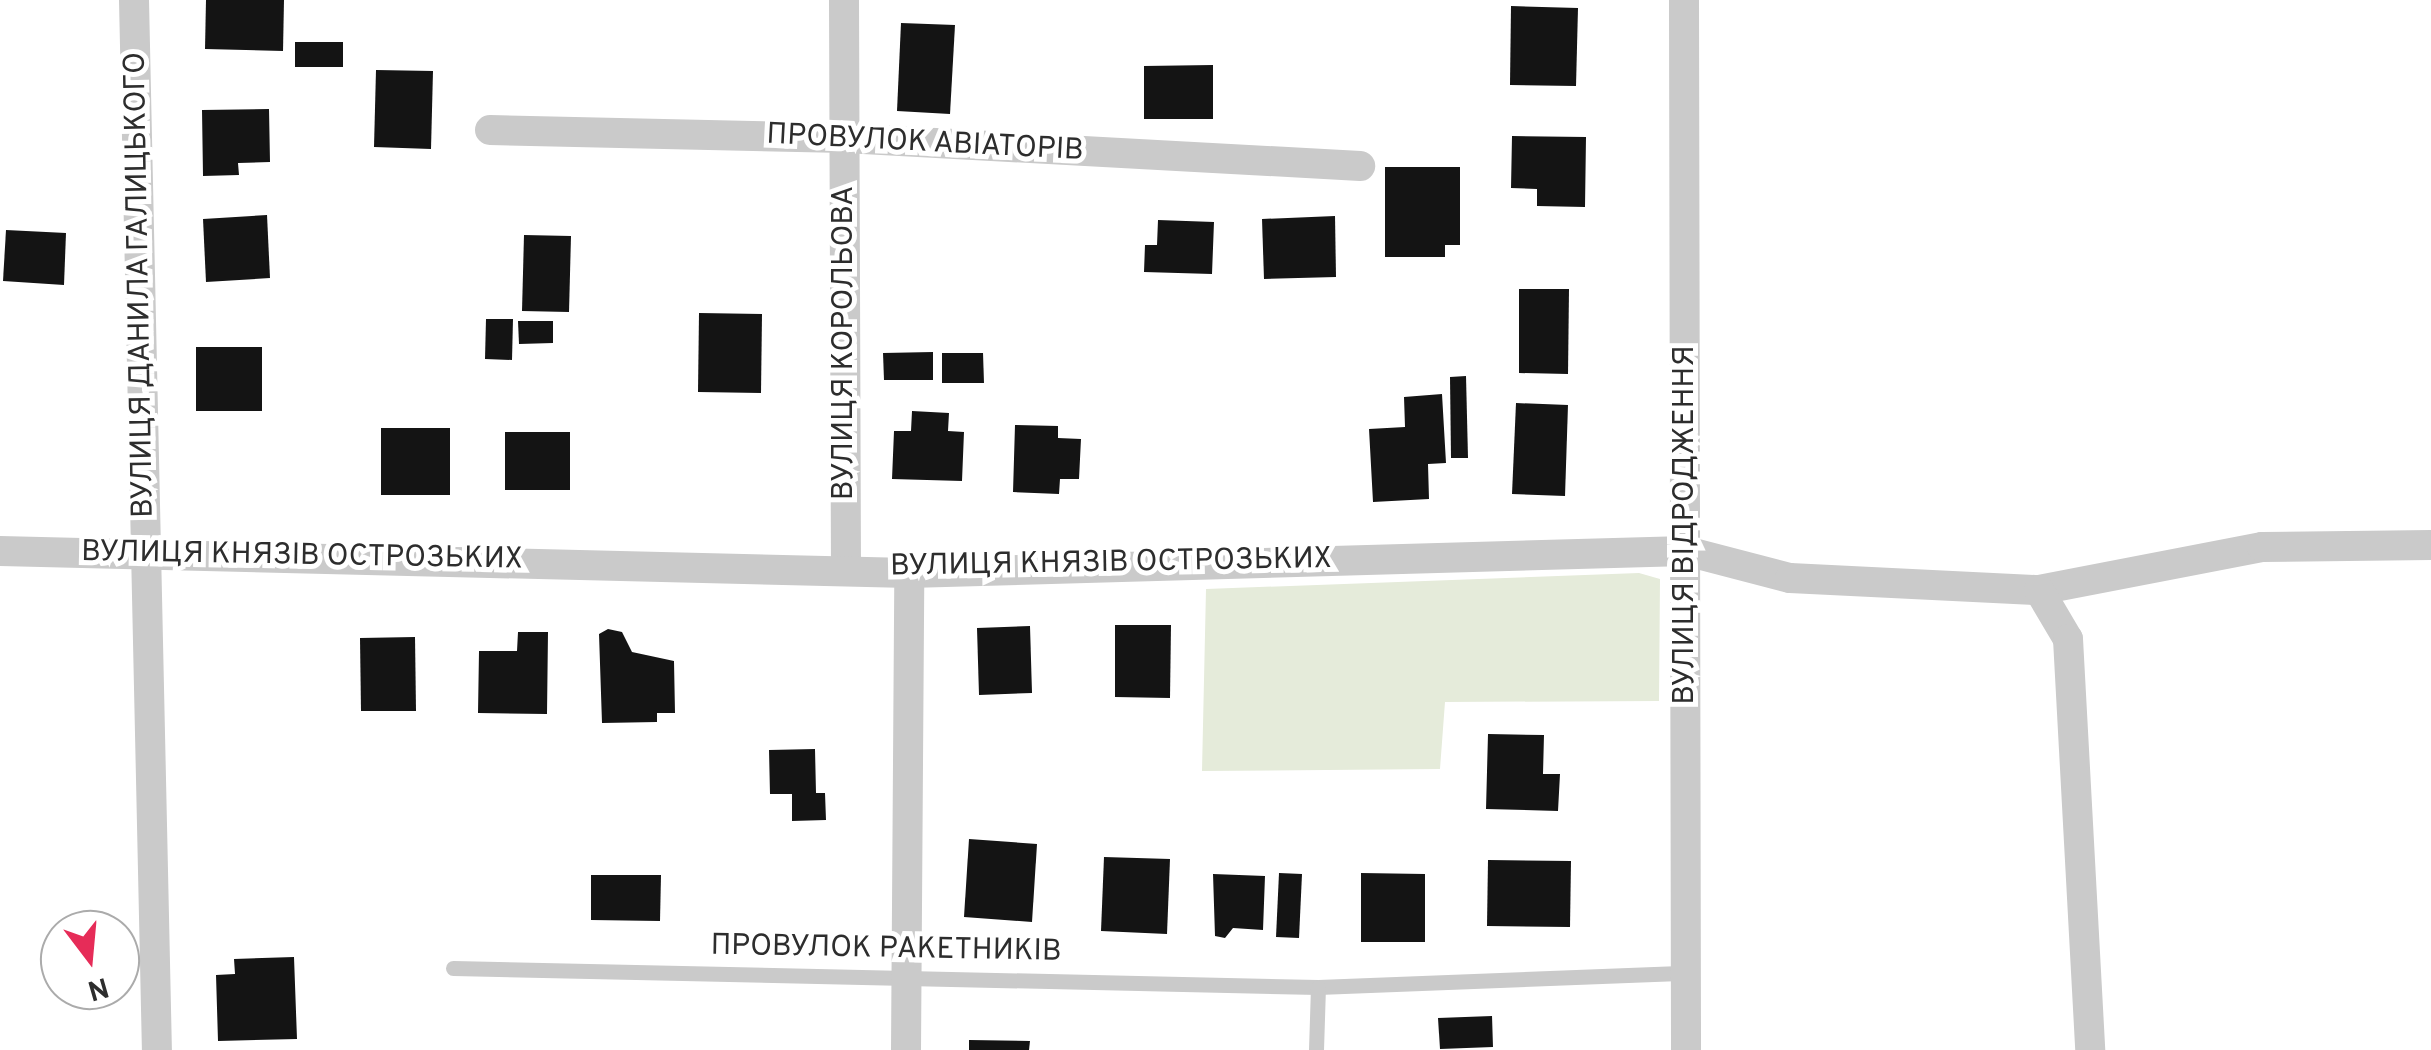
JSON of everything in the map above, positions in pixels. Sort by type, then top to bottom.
[{"type":"street","name":"ВУЛИЦЯ ДАНИЛА ГАЛИЦЬКОГО","points":[[134,0],[156,1050]]},
{"type":"street","name":"ВУЛИЦЯ КОРОЛЬОВА","points":[[844,0],[846,567]]},
{"type":"street","name":"ВУЛИЦЯ ВІДРОДЖЕННЯ","points":[[1684,0],[1691,973],[1686,1050]]},
{"type":"street","name":"ПРОВУЛОК АВІАТОРІВ","points":[[490,130],[844,138],[1360,166]]},
{"type":"street","name":"ВУЛИЦЯ КНЯЗІВ ОСТРОЗЬКИХ","points":[[0,552],[846,567],[908,573],[1686,551],[1790,578],[2039,590],[2262,547],[2431,545]]},
{"type":"street","points":[[906,1050],[908,573]]},
{"type":"street","points":[[2039,590],[2068,639],[2090,1050]]},
{"type":"lane","name":"ПРОВУЛОК РАКЕТНИКІВ","points":[[453,968],[1318,987],[1691,973]]},
{"type":"lane","points":[[1316,1050],[1318,987]]},
{"type":"green space","points":[[1639,573],[1660,579],[1659,701],[1445,702],[1440,769],[1202,771],[1206,589]]},
{"type":"building","points":[[206,0],[284,0],[283,51],[205,49]]},
{"type":"building","points":[[1511,6],[1578,8],[1576,86],[1510,85]]},
{"type":"building","points":[[901,23],[955,25],[950,114],[897,111]]},
{"type":"building","points":[[295,42],[343,42],[343,67],[295,67]]},
{"type":"building","points":[[1213,65],[1213,119],[1144,119],[1144,66]]},
{"type":"building","points":[[376,70],[433,71],[431,149],[374,147]]},
{"type":"building","points":[[269,109],[270,162],[238,163],[239,175],[203,176],[202,110]]},
{"type":"building","points":[[1512,136],[1586,137],[1585,207],[1537,206],[1537,189],[1511,188]]},
{"type":"building","points":[[1385,167],[1460,167],[1460,245],[1445,245],[1445,257],[1385,257]]},
{"type":"building","points":[[267,215],[270,278],[206,282],[203,219]]},
{"type":"building","points":[[1335,216],[1336,277],[1264,279],[1262,219]]},
{"type":"building","points":[[1158,220],[1214,222],[1212,274],[1144,272],[1145,245],[1157,245]]},
{"type":"building","points":[[6,230],[66,233],[64,285],[3,281]]},
{"type":"building","points":[[524,235],[571,236],[569,312],[522,311]]},
{"type":"building","points":[[1519,289],[1569,289],[1568,374],[1519,373]]},
{"type":"building","points":[[699,313],[762,314],[761,393],[698,392]]},
{"type":"building","points":[[486,319],[513,319],[512,360],[485,359]]},
{"type":"building","points":[[518,321],[553,321],[553,343],[519,344]]},
{"type":"building","points":[[196,347],[262,347],[262,411],[196,411]]},
{"type":"building","points":[[933,352],[933,380],[884,380],[883,353]]},
{"type":"building","points":[[942,353],[983,353],[984,383],[942,383]]},
{"type":"building","points":[[1466,376],[1468,458],[1451,458],[1450,377]]},
{"type":"building","points":[[1442,394],[1446,463],[1428,464],[1429,499],[1373,502],[1369,429],[1405,427],[1404,397]]},
{"type":"building","points":[[1516,403],[1568,405],[1565,496],[1512,494]]},
{"type":"building","points":[[912,411],[949,413],[948,431],[964,432],[962,481],[892,479],[894,431],[911,431]]},
{"type":"building","points":[[1015,425],[1058,426],[1058,438],[1081,439],[1079,479],[1060,479],[1059,494],[1013,492]]},
{"type":"building","points":[[381,428],[450,428],[450,495],[381,495]]},
{"type":"building","points":[[505,432],[570,432],[570,490],[505,490]]},
{"type":"building","points":[[1115,625],[1171,625],[1170,698],[1115,697]]},
{"type":"building","points":[[1030,626],[1032,693],[979,695],[977,628]]},
{"type":"building","points":[[608,629],[622,632],[632,652],[674,661],[675,713],[657,713],[657,722],[602,723],[599,634]]},
{"type":"building","points":[[518,632],[548,632],[547,714],[478,713],[479,651],[517,651]]},
{"type":"building","points":[[415,637],[416,711],[361,711],[360,638]]},
{"type":"building","points":[[1488,734],[1544,735],[1543,774],[1560,774],[1558,811],[1486,809]]},
{"type":"building","points":[[815,749],[816,793],[825,793],[826,820],[792,821],[792,794],[770,794],[769,750]]},
{"type":"building","points":[[969,839],[1037,844],[1032,922],[964,917]]},
{"type":"building","points":[[1104,857],[1170,859],[1167,934],[1101,931]]},
{"type":"building","points":[[1488,860],[1571,861],[1570,927],[1487,926]]},
{"type":"building","points":[[1279,873],[1302,874],[1299,938],[1276,937]]},
{"type":"building","points":[[1361,873],[1425,874],[1425,942],[1361,942]]},
{"type":"building","points":[[1213,874],[1265,876],[1263,930],[1233,928],[1225,938],[1215,936]]},
{"type":"building","points":[[591,875],[661,875],[660,921],[591,920]]},
{"type":"building","points":[[294,957],[297,1039],[218,1041],[216,975],[235,974],[234,959]]},
{"type":"building","points":[[1492,1016],[1493,1047],[1440,1049],[1438,1018]]},
{"type":"building","points":[[969,1040],[1030,1041],[1029,1050],[969,1050]]}]
